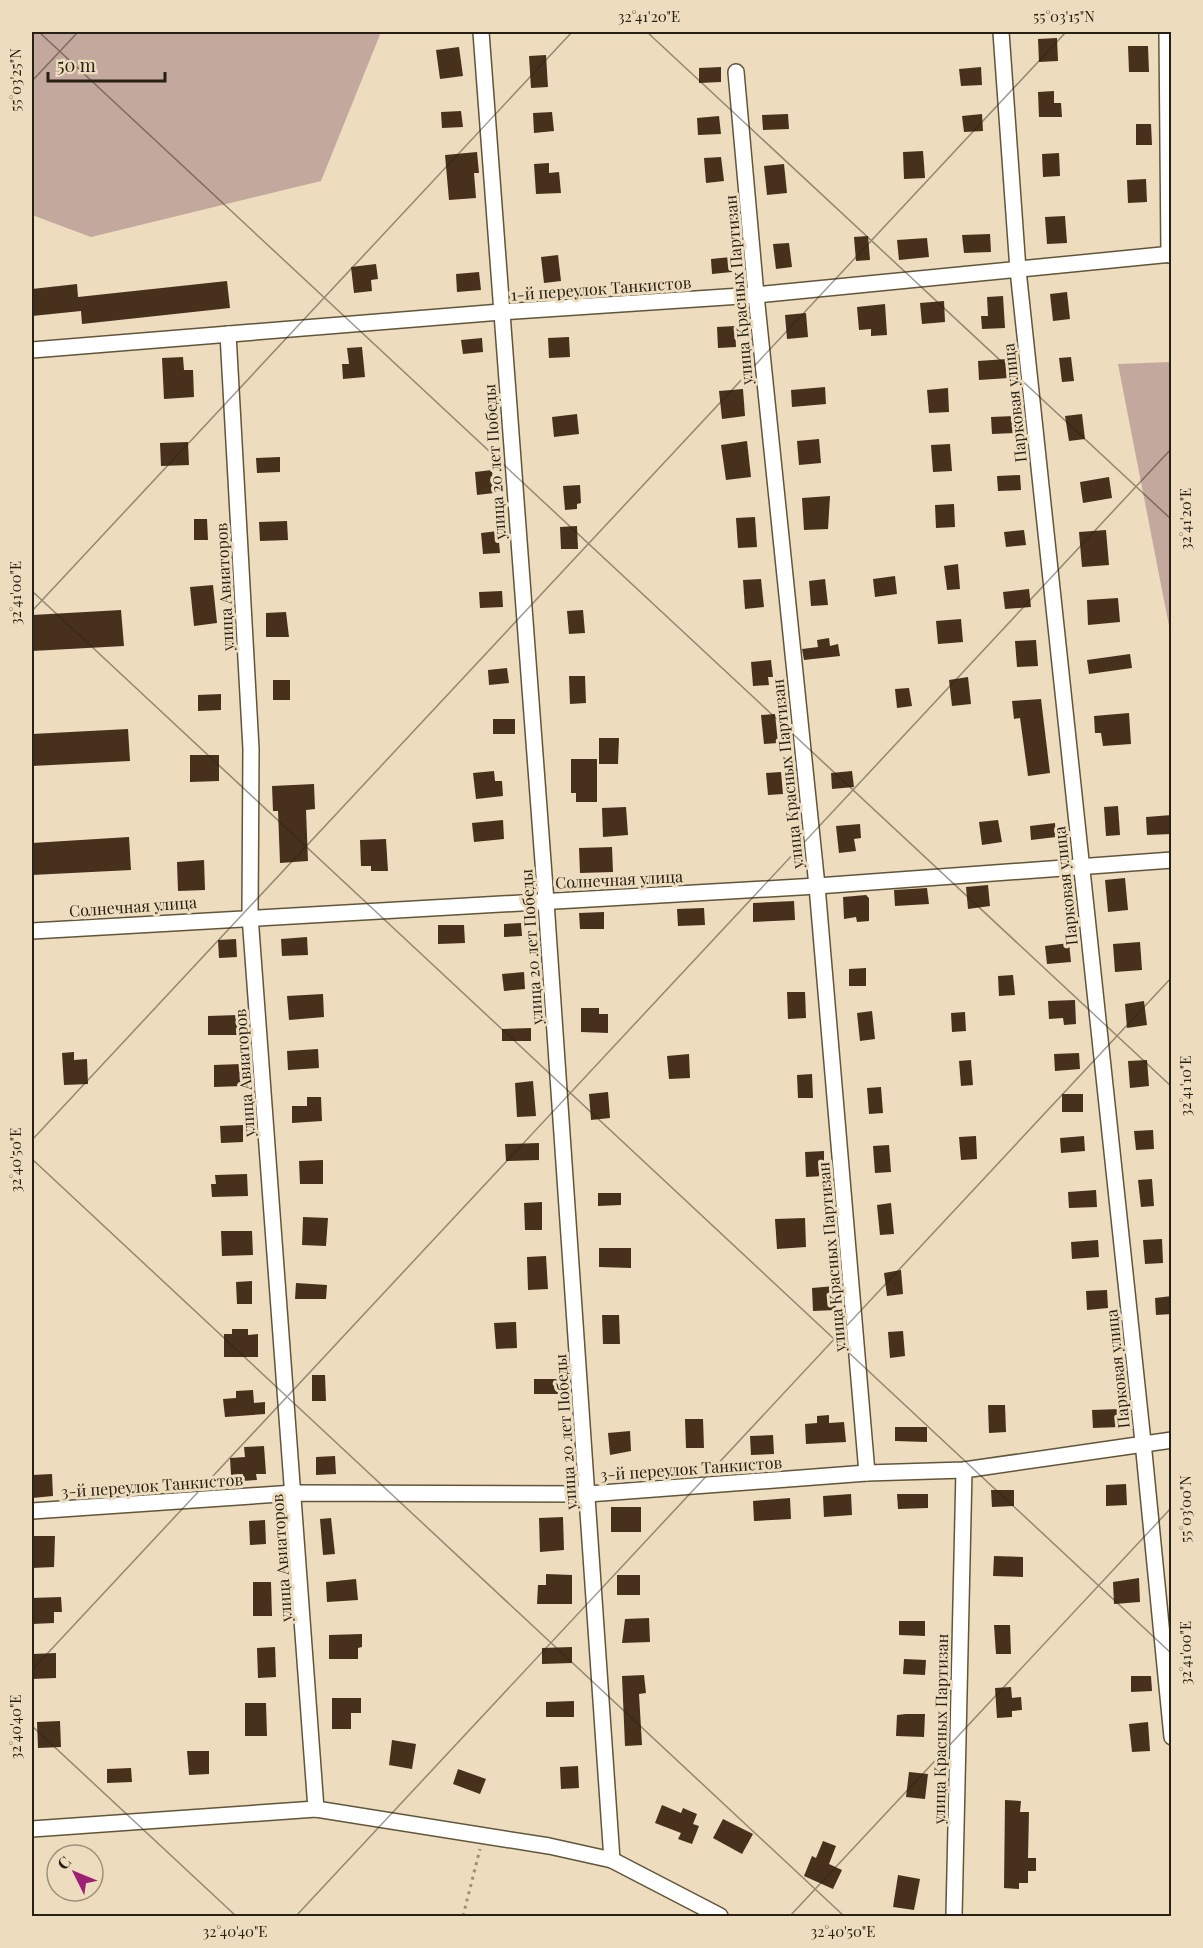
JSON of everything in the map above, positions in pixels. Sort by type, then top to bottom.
[{"type":"street","name":"улица 20 лет Победы","points":[[481,32],[546,902],[612,1860]]},
{"type":"street","name":"Парковая улица","points":[[1001,32],[1018,270],[1143,1442],[1172,1737]]},
{"type":"street","points":[[1167,32],[1170,254]]},
{"type":"street","name":"улица Красных Партизан","points":[[736,72],[756,295],[817,886],[867,1473]]},
{"type":"street","name":"1-й переулок Танкистов","points":[[32,350],[501,312],[756,295],[1170,254]]},
{"type":"street","name":"улица Авиаторов","points":[[228,334],[251,749],[250,916],[316,1809]]},
{"type":"street","name":"Солнечная улица","points":[[32,931],[250,916],[817,886],[1081,864],[1172,860]]},
{"type":"street","name":"3-й переулок Танкистов","points":[[32,1511],[294,1493],[588,1494],[867,1473],[964,1470],[1143,1442],[1172,1440]]},
{"type":"street","name":"улица Красных Партизан","points":[[954,1917],[964,1470]]},
{"type":"street","points":[[32,1829],[316,1809],[483,1835],[612,1860],[720,1917]]},
{"type":"path","points":[[463,1917],[483,1835]]},
{"type":"shaded area","points":[[32,32],[381,32],[321,181],[91,237],[32,215]]},
{"type":"shaded area","points":[[1172,362],[1171,636],[1118,364]]},
{"type":"building","points":[[1057,38],[1058,61],[1039,62],[1038,39]]},
{"type":"building","points":[[1128,46],[1148,46],[1149,72],[1129,72]]},
{"type":"building","points":[[459,47],[463,76],[440,79],[436,50]]},
{"type":"building","points":[[546,55],[548,87],[531,88],[529,56]]},
{"type":"building","points":[[721,67],[721,82],[699,83],[699,68]]},
{"type":"building","points":[[981,67],[982,85],[961,86],[959,69]]},
{"type":"building","points":[[1054,91],[1054,103],[1061,103],[1062,117],[1039,117],[1038,92]]},
{"type":"building","points":[[461,111],[463,127],[442,128],[441,112]]},
{"type":"building","points":[[552,112],[554,131],[534,133],[533,113]]},
{"type":"building","points":[[788,114],[789,129],[763,130],[762,115]]},
{"type":"building","points":[[982,114],[983,131],[964,132],[962,116]]},
{"type":"building","points":[[719,116],[721,134],[698,135],[697,118]]},
{"type":"building","points":[[1136,124],[1151,124],[1152,145],[1136,145]]},
{"type":"building","points":[[923,151],[925,178],[904,179],[903,152]]},
{"type":"building","points":[[477,152],[479,173],[474,173],[476,198],[449,200],[445,155]]},
{"type":"building","points":[[1059,153],[1060,176],[1043,177],[1042,154]]},
{"type":"building","points":[[721,157],[724,181],[706,183],[704,158]]},
{"type":"building","points":[[549,163],[549,173],[559,172],[561,193],[536,194],[534,164]]},
{"type":"building","points":[[784,164],[787,193],[767,195],[764,166]]},
{"type":"building","points":[[1146,179],[1147,202],[1128,203],[1127,180]]},
{"type":"building","points":[[1065,216],[1067,243],[1047,244],[1045,217]]},
{"type":"building","points":[[990,234],[991,252],[964,253],[962,235]]},
{"type":"building","points":[[868,236],[870,260],[856,261],[854,237]]},
{"type":"building","points":[[927,238],[929,257],[899,260],[897,240]]},
{"type":"building","points":[[789,243],[792,267],[776,269],[773,244]]},
{"type":"building","points":[[558,255],[561,281],[544,283],[541,257]]},
{"type":"building","points":[[731,257],[732,272],[712,274],[711,259]]},
{"type":"building","points":[[376,264],[378,279],[371,280],[372,291],[354,293],[351,267]]},
{"type":"building","points":[[479,272],[481,290],[457,292],[456,274]]},
{"type":"building","points":[[227,281],[230,308],[82,324],[81,311],[32,316],[32,289],[77,284],[78,297]]},
{"type":"building","points":[[1067,292],[1070,319],[1053,321],[1050,294]]},
{"type":"building","points":[[1003,296],[1005,328],[982,329],[981,316],[988,316],[987,297]]},
{"type":"building","points":[[944,301],[945,322],[922,324],[920,303]]},
{"type":"building","points":[[885,304],[887,335],[871,336],[871,329],[859,330],[857,307]]},
{"type":"building","points":[[806,313],[808,337],[787,339],[785,315]]},
{"type":"building","points":[[735,326],[736,347],[718,348],[717,327]]},
{"type":"building","points":[[569,337],[570,357],[549,358],[548,338]]},
{"type":"building","points":[[482,338],[483,352],[463,354],[461,340]]},
{"type":"building","points":[[362,347],[365,377],[343,379],[342,364],[349,364],[347,348]]},
{"type":"building","points":[[183,357],[184,370],[193,370],[194,397],[164,399],[162,358]]},
{"type":"building","points":[[1071,357],[1074,381],[1062,382],[1059,358]]},
{"type":"building","points":[[1007,359],[1009,378],[979,380],[978,361]]},
{"type":"building","points":[[825,387],[826,404],[792,407],[791,390]]},
{"type":"building","points":[[948,388],[949,412],[929,413],[927,390]]},
{"type":"building","points":[[743,389],[745,416],[722,419],[719,391]]},
{"type":"building","points":[[577,414],[579,434],[554,437],[552,417]]},
{"type":"building","points":[[1082,414],[1085,439],[1069,441],[1065,416]]},
{"type":"building","points":[[1014,416],[1015,433],[992,434],[991,417]]},
{"type":"building","points":[[819,439],[821,463],[799,465],[797,441]]},
{"type":"building","points":[[747,441],[751,477],[726,480],[721,445]]},
{"type":"building","points":[[188,442],[189,465],[161,466],[160,443]]},
{"type":"building","points":[[950,444],[952,471],[933,472],[931,445]]},
{"type":"building","points":[[280,457],[280,472],[257,473],[256,458]]},
{"type":"building","points":[[492,470],[494,493],[477,495],[475,472]]},
{"type":"building","points":[[1020,475],[1021,490],[998,491],[997,476]]},
{"type":"building","points":[[1109,477],[1112,498],[1083,503],[1080,482]]},
{"type":"building","points":[[580,485],[581,503],[577,504],[577,509],[565,510],[563,486]]},
{"type":"building","points":[[830,496],[828,529],[804,530],[802,498]]},
{"type":"building","points":[[954,504],[955,527],[936,528],[935,505]]},
{"type":"building","points":[[755,517],[757,547],[738,548],[736,518]]},
{"type":"building","points":[[194,519],[207,519],[208,540],[194,540]]},
{"type":"building","points":[[287,521],[288,540],[260,541],[259,522]]},
{"type":"building","points":[[577,526],[578,549],[561,549],[560,527]]},
{"type":"building","points":[[1024,530],[1026,545],[1006,547],[1004,532]]},
{"type":"building","points":[[1106,530],[1109,565],[1082,567],[1079,532]]},
{"type":"building","points":[[498,531],[500,553],[483,554],[481,533]]},
{"type":"building","points":[[958,564],[960,589],[947,590],[944,566]]},
{"type":"building","points":[[895,576],[897,594],[875,597],[873,579]]},
{"type":"building","points":[[761,579],[764,607],[745,609],[743,580]]},
{"type":"building","points":[[825,579],[828,605],[811,606],[809,581]]},
{"type":"building","points":[[213,585],[217,623],[194,626],[190,587]]},
{"type":"building","points":[[1029,589],[1031,607],[1005,609],[1003,592]]},
{"type":"building","points":[[502,591],[503,607],[480,608],[479,592]]},
{"type":"building","points":[[1118,598],[1120,622],[1088,625],[1087,600]]},
{"type":"building","points":[[121,610],[124,646],[32,651],[32,615]]},
{"type":"building","points":[[583,610],[585,633],[569,634],[567,611]]},
{"type":"building","points":[[286,612],[289,637],[266,637],[266,613]]},
{"type":"building","points":[[961,619],[963,642],[938,644],[936,621]]},
{"type":"building","points":[[829,638],[830,646],[838,644],[840,656],[804,660],[802,649],[818,647],[817,640]]},
{"type":"building","points":[[1036,640],[1038,666],[1017,667],[1015,641]]},
{"type":"building","points":[[1130,654],[1132,668],[1089,674],[1087,660]]},
{"type":"building","points":[[771,660],[773,677],[768,677],[769,685],[753,686],[751,662]]},
{"type":"building","points":[[507,668],[509,683],[489,685],[488,670]]},
{"type":"building","points":[[569,676],[585,676],[586,703],[570,704]]},
{"type":"building","points":[[968,677],[971,704],[952,706],[949,680]]},
{"type":"building","points":[[273,680],[290,680],[290,700],[273,700]]},
{"type":"building","points":[[909,688],[912,706],[897,708],[895,689]]},
{"type":"building","points":[[221,694],[221,710],[198,711],[198,695]]},
{"type":"building","points":[[1041,699],[1050,773],[1028,776],[1020,718],[1014,719],[1012,701]]},
{"type":"building","points":[[1129,713],[1131,744],[1103,746],[1101,733],[1095,733],[1094,716]]},
{"type":"building","points":[[775,714],[778,743],[764,744],[761,715]]},
{"type":"building","points":[[493,719],[515,719],[515,734],[493,734]]},
{"type":"building","points":[[128,729],[130,761],[32,766],[32,734]]},
{"type":"building","points":[[599,738],[619,738],[618,764],[599,764]]},
{"type":"building","points":[[190,755],[219,755],[219,781],[190,782]]},
{"type":"building","points":[[571,759],[597,759],[597,802],[576,802],[576,793],[571,793]]},
{"type":"building","points":[[494,771],[495,781],[502,781],[503,796],[476,799],[473,773]]},
{"type":"building","points":[[852,771],[854,787],[832,789],[831,773]]},
{"type":"building","points":[[781,772],[783,794],[768,795],[766,773]]},
{"type":"building","points":[[314,784],[315,809],[306,810],[308,861],[280,863],[278,811],[273,811],[272,786]]},
{"type":"building","points":[[1118,806],[1120,835],[1106,836],[1104,807]]},
{"type":"building","points":[[626,807],[628,835],[603,837],[602,808]]},
{"type":"building","points":[[1172,815],[1172,834],[1147,835],[1146,817]]},
{"type":"building","points":[[503,820],[504,839],[474,842],[472,823]]},
{"type":"building","points":[[998,820],[1002,842],[982,845],[979,822]]},
{"type":"building","points":[[1055,823],[1056,837],[1031,840],[1030,826]]},
{"type":"building","points":[[860,824],[861,838],[854,839],[856,851],[839,853],[836,826]]},
{"type":"building","points":[[129,837],[131,870],[32,875],[32,843]]},
{"type":"building","points":[[386,839],[388,871],[371,871],[371,866],[361,866],[360,840]]},
{"type":"building","points":[[612,847],[613,872],[580,873],[579,848]]},
{"type":"building","points":[[204,860],[205,890],[178,891],[177,862]]},
{"type":"building","points":[[1125,878],[1128,910],[1108,912],[1105,880]]},
{"type":"building","points":[[988,885],[990,906],[968,909],[966,887]]},
{"type":"building","points":[[927,888],[929,904],[895,906],[894,890]]},
{"type":"building","points":[[866,895],[869,898],[869,921],[857,922],[856,917],[844,919],[843,897]]},
{"type":"building","points":[[794,901],[795,920],[753,922],[753,903]]},
{"type":"building","points":[[704,908],[705,925],[678,926],[677,909]]},
{"type":"building","points":[[604,912],[604,929],[580,929],[579,913]]},
{"type":"building","points":[[521,923],[522,936],[504,937],[504,924]]},
{"type":"building","points":[[438,925],[464,925],[465,943],[438,944]]},
{"type":"building","points":[[307,937],[308,955],[282,956],[281,939]]},
{"type":"building","points":[[236,939],[237,957],[219,958],[218,940]]},
{"type":"building","points":[[1140,942],[1142,970],[1115,972],[1113,944]]},
{"type":"building","points":[[1069,943],[1071,962],[1047,964],[1045,946]]},
{"type":"building","points":[[866,968],[866,986],[849,986],[849,969]]},
{"type":"building","points":[[524,972],[525,989],[504,991],[502,974]]},
{"type":"building","points":[[1013,975],[1015,995],[999,996],[998,976]]},
{"type":"building","points":[[787,992],[805,992],[806,1018],[788,1019]]},
{"type":"building","points":[[323,994],[324,1017],[289,1020],[287,996]]},
{"type":"building","points":[[1075,1000],[1076,1024],[1064,1025],[1063,1018],[1049,1019],[1048,1001]]},
{"type":"building","points":[[1144,1001],[1147,1025],[1127,1028],[1125,1004]]},
{"type":"building","points":[[581,1008],[599,1008],[599,1014],[608,1014],[608,1033],[581,1032]]},
{"type":"building","points":[[872,1011],[875,1039],[860,1041],[857,1013]]},
{"type":"building","points":[[965,1012],[966,1031],[952,1032],[951,1013]]},
{"type":"building","points":[[238,1015],[238,1035],[208,1035],[208,1016]]},
{"type":"building","points":[[531,1028],[531,1041],[502,1041],[502,1029]]},
{"type":"building","points":[[318,1049],[319,1068],[288,1070],[287,1051]]},
{"type":"building","points":[[74,1052],[74,1060],[87,1059],[88,1084],[64,1085],[62,1053]]},
{"type":"building","points":[[1079,1053],[1080,1069],[1055,1071],[1054,1054]]},
{"type":"building","points":[[689,1054],[690,1078],[669,1079],[667,1056]]},
{"type":"building","points":[[971,1060],[973,1085],[961,1086],[959,1061]]},
{"type":"building","points":[[1147,1060],[1149,1086],[1130,1088],[1128,1061]]},
{"type":"building","points":[[241,1064],[242,1086],[214,1087],[214,1065]]},
{"type":"building","points":[[812,1074],[813,1098],[798,1098],[797,1075]]},
{"type":"building","points":[[533,1081],[536,1116],[517,1117],[515,1083]]},
{"type":"building","points":[[881,1087],[883,1113],[869,1114],[867,1088]]},
{"type":"building","points":[[608,1092],[610,1118],[591,1120],[589,1094]]},
{"type":"building","points":[[1062,1094],[1083,1094],[1083,1112],[1062,1112]]},
{"type":"building","points":[[307,1097],[321,1097],[322,1121],[292,1123],[292,1106],[307,1106]]},
{"type":"building","points":[[243,1125],[243,1142],[221,1143],[220,1126]]},
{"type":"building","points":[[1153,1130],[1154,1149],[1136,1150],[1134,1131]]},
{"type":"building","points":[[976,1136],[977,1159],[961,1160],[959,1137]]},
{"type":"building","points":[[1084,1136],[1085,1151],[1061,1153],[1060,1138]]},
{"type":"building","points":[[539,1143],[539,1160],[506,1161],[505,1144]]},
{"type":"building","points":[[889,1145],[891,1172],[875,1173],[873,1146]]},
{"type":"building","points":[[824,1151],[824,1176],[806,1177],[805,1152]]},
{"type":"building","points":[[323,1160],[323,1184],[300,1184],[299,1161]]},
{"type":"building","points":[[247,1174],[248,1196],[212,1197],[211,1184],[216,1184],[215,1175]]},
{"type":"building","points":[[1152,1179],[1154,1206],[1141,1207],[1138,1180]]},
{"type":"building","points":[[1096,1190],[1097,1207],[1069,1208],[1068,1192]]},
{"type":"building","points":[[598,1193],[621,1193],[621,1205],[598,1206]]},
{"type":"building","points":[[542,1202],[542,1230],[525,1230],[524,1203]]},
{"type":"building","points":[[891,1203],[894,1234],[880,1235],[877,1205]]},
{"type":"building","points":[[303,1217],[328,1218],[326,1246],[302,1245]]},
{"type":"building","points":[[805,1218],[806,1247],[777,1249],[775,1219]]},
{"type":"building","points":[[221,1231],[252,1231],[253,1255],[222,1256]]},
{"type":"building","points":[[1162,1239],[1163,1263],[1145,1264],[1143,1240]]},
{"type":"building","points":[[1098,1240],[1099,1257],[1072,1259],[1071,1242]]},
{"type":"building","points":[[599,1248],[631,1248],[631,1268],[599,1267]]},
{"type":"building","points":[[546,1256],[548,1289],[528,1290],[527,1257]]},
{"type":"building","points":[[901,1270],[903,1294],[887,1296],[884,1273]]},
{"type":"building","points":[[252,1281],[252,1304],[237,1304],[236,1282]]},
{"type":"building","points":[[296,1283],[327,1285],[326,1299],[295,1299]]},
{"type":"building","points":[[835,1286],[836,1310],[813,1311],[812,1288]]},
{"type":"building","points":[[1107,1290],[1108,1308],[1087,1310],[1086,1291]]},
{"type":"building","points":[[1172,1296],[1172,1314],[1156,1315],[1155,1298]]},
{"type":"building","points":[[602,1315],[619,1315],[620,1344],[603,1344]]},
{"type":"building","points":[[516,1322],[517,1348],[496,1349],[494,1323]]},
{"type":"building","points":[[232,1329],[248,1329],[248,1335],[258,1334],[258,1357],[224,1357],[224,1334],[232,1334]]},
{"type":"building","points":[[903,1331],[905,1356],[890,1358],[888,1332]]},
{"type":"building","points":[[312,1375],[325,1375],[326,1401],[312,1401]]},
{"type":"building","points":[[534,1379],[558,1379],[558,1394],[534,1394]]},
{"type":"building","points":[[253,1390],[254,1403],[265,1402],[265,1414],[225,1417],[223,1399],[236,1398],[236,1391]]},
{"type":"building","points":[[988,1405],[1005,1405],[1006,1432],[989,1433]]},
{"type":"building","points":[[1119,1409],[1120,1427],[1093,1428],[1092,1410]]},
{"type":"building","points":[[829,1415],[829,1423],[844,1422],[846,1442],[806,1444],[805,1424],[817,1423],[817,1416]]},
{"type":"building","points":[[685,1419],[703,1419],[704,1448],[686,1448]]},
{"type":"building","points":[[895,1427],[927,1427],[927,1442],[895,1441]]},
{"type":"building","points":[[630,1431],[631,1451],[610,1455],[608,1433]]},
{"type":"building","points":[[773,1435],[774,1454],[751,1455],[750,1436]]},
{"type":"building","points":[[264,1446],[266,1474],[256,1474],[257,1480],[243,1481],[243,1474],[231,1475],[230,1458],[245,1457],[244,1447]]},
{"type":"building","points":[[335,1456],[336,1474],[316,1475],[316,1457]]},
{"type":"building","points":[[52,1474],[53,1496],[32,1498],[32,1475]]},
{"type":"building","points":[[1126,1484],[1127,1505],[1106,1506],[1106,1485]]},
{"type":"building","points":[[991,1490],[1014,1490],[1014,1506],[992,1507]]},
{"type":"building","points":[[851,1494],[852,1515],[824,1517],[823,1496]]},
{"type":"building","points":[[897,1494],[928,1494],[928,1508],[898,1509]]},
{"type":"building","points":[[790,1498],[791,1519],[754,1521],[753,1501]]},
{"type":"building","points":[[611,1507],[641,1507],[641,1532],[611,1532]]},
{"type":"building","points":[[563,1517],[564,1550],[540,1552],[539,1518]]},
{"type":"building","points":[[331,1518],[335,1554],[323,1555],[320,1519]]},
{"type":"building","points":[[265,1520],[266,1544],[250,1545],[249,1521]]},
{"type":"building","points":[[32,1536],[55,1536],[54,1567],[32,1568]]},
{"type":"building","points":[[994,1556],[1023,1557],[1023,1577],[993,1576]]},
{"type":"building","points":[[546,1574],[572,1575],[572,1604],[537,1604],[538,1585],[546,1585]]},
{"type":"building","points":[[617,1575],[640,1575],[640,1595],[617,1595]]},
{"type":"building","points":[[1139,1578],[1140,1602],[1114,1604],[1113,1582]]},
{"type":"building","points":[[356,1579],[358,1600],[327,1602],[326,1582]]},
{"type":"building","points":[[253,1582],[271,1582],[272,1616],[253,1616]]},
{"type":"building","points":[[61,1597],[62,1612],[54,1612],[54,1623],[32,1624],[32,1598]]},
{"type":"building","points":[[649,1618],[650,1642],[622,1643],[625,1619]]},
{"type":"building","points":[[899,1621],[925,1621],[925,1636],[899,1635]]},
{"type":"building","points":[[994,1625],[1010,1625],[1011,1654],[996,1654]]},
{"type":"building","points":[[362,1634],[362,1647],[358,1648],[358,1659],[329,1659],[329,1635]]},
{"type":"building","points":[[275,1647],[276,1677],[258,1678],[257,1648]]},
{"type":"building","points":[[572,1647],[572,1663],[542,1664],[542,1648]]},
{"type":"building","points":[[56,1653],[56,1678],[32,1679],[32,1654]]},
{"type":"building","points":[[904,1659],[926,1660],[925,1675],[903,1674]]},
{"type":"building","points":[[644,1675],[646,1693],[639,1694],[642,1745],[625,1746],[622,1676]]},
{"type":"building","points":[[1131,1676],[1151,1676],[1152,1691],[1131,1692]]},
{"type":"building","points":[[1011,1687],[1012,1698],[1021,1697],[1022,1710],[1012,1711],[1012,1717],[997,1718],[995,1688]]},
{"type":"building","points":[[332,1698],[361,1698],[361,1713],[351,1713],[351,1729],[332,1729]]},
{"type":"building","points":[[574,1701],[574,1717],[546,1717],[546,1702]]},
{"type":"building","points":[[245,1703],[266,1703],[267,1736],[245,1736]]},
{"type":"building","points":[[925,1714],[924,1737],[896,1736],[897,1715]]},
{"type":"building","points":[[60,1721],[61,1747],[38,1748],[37,1722]]},
{"type":"building","points":[[1148,1722],[1150,1751],[1132,1752],[1129,1724]]},
{"type":"building","points":[[392,1740],[416,1744],[412,1769],[389,1765]]},
{"type":"building","points":[[187,1751],[209,1751],[209,1774],[189,1775]]},
{"type":"building","points":[[578,1766],[579,1788],[561,1789],[560,1767]]},
{"type":"building","points":[[131,1768],[132,1782],[107,1783],[107,1769]]},
{"type":"building","points":[[458,1769],[486,1779],[480,1794],[453,1784]]},
{"type":"building","points":[[909,1772],[928,1774],[925,1799],[906,1797]]},
{"type":"building","points":[[1005,1800],[1021,1801],[1020,1812],[1029,1812],[1028,1858],[1036,1858],[1036,1871],[1028,1871],[1028,1883],[1019,1883],[1019,1889],[1004,1888]]},
{"type":"building","points":[[662,1805],[681,1813],[683,1808],[697,1814],[693,1824],[699,1826],[692,1844],[678,1839],[681,1833],[655,1823]]},
{"type":"building","points":[[723,1819],[753,1834],[742,1854],[713,1838]]},
{"type":"building","points":[[823,1841],[836,1846],[829,1864],[842,1870],[833,1889],[804,1876],[812,1856],[816,1858]]},
{"type":"building","points":[[898,1875],[920,1879],[914,1910],[893,1907]]}]
